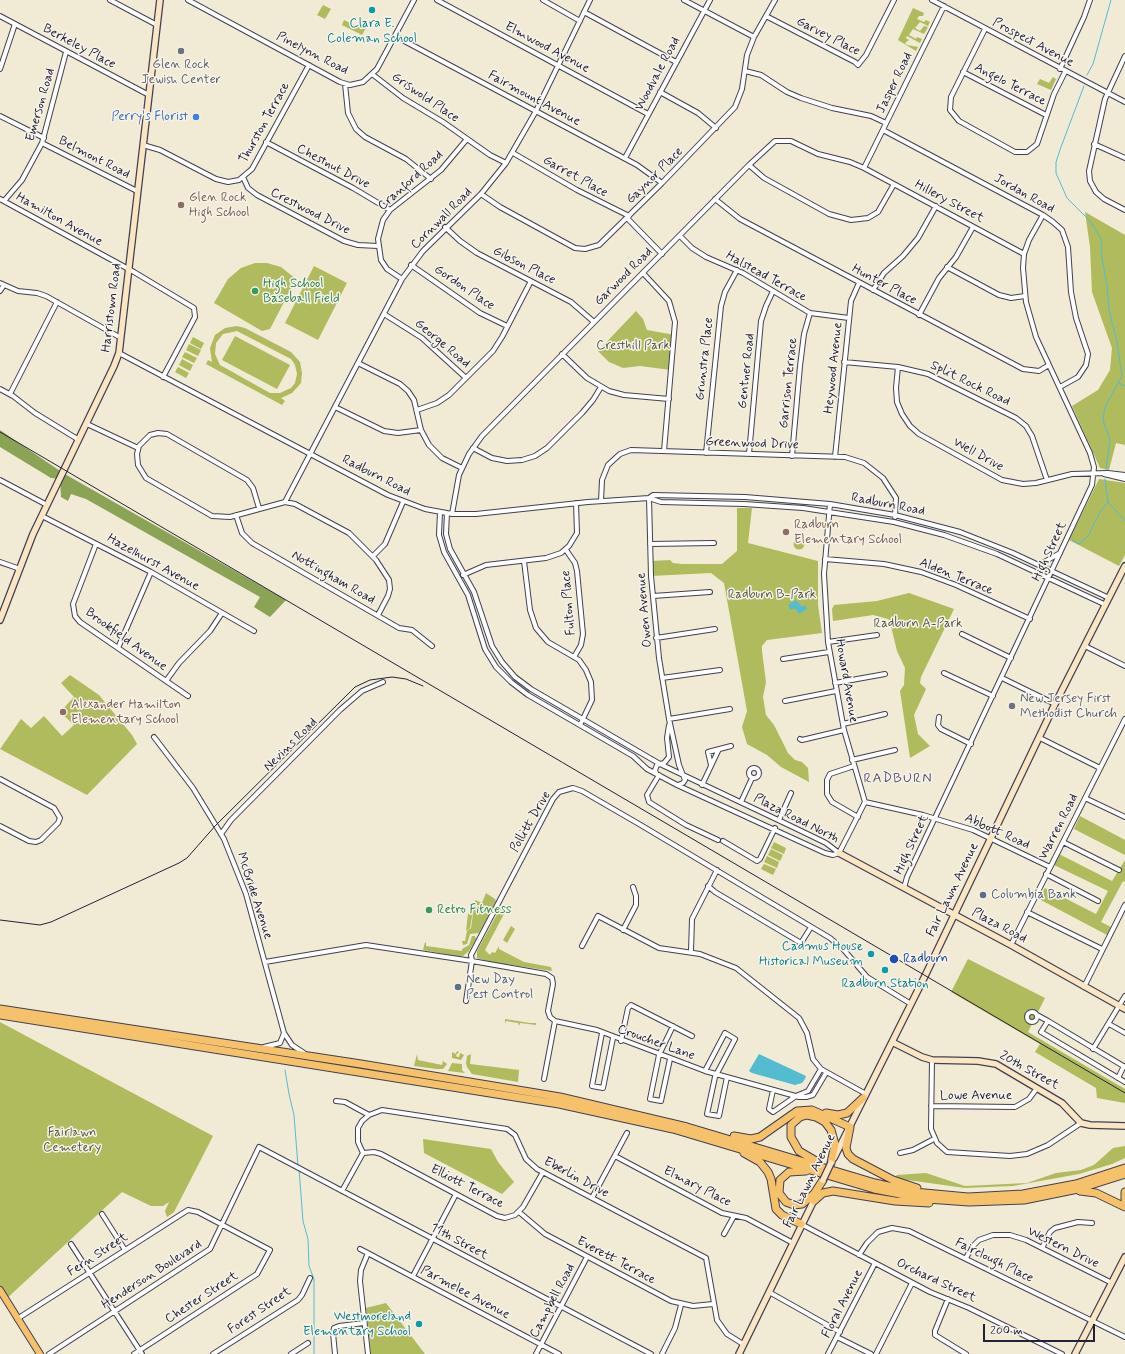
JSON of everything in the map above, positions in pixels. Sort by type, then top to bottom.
[{"type":"highway","points":[[0,1008],[539,1093],[746,1138],[755,1138],[768,1132],[797,1111],[812,1110],[842,1114],[852,1110],[865,1096]]},
{"type":"highway","points":[[0,1017],[47,1022],[532,1099],[612,1115],[707,1138],[848,1178]]},
{"type":"highway","points":[[812,1110],[850,1126],[846,1148],[848,1154],[854,1159],[901,1183],[969,1200]]},
{"type":"highway","points":[[831,1163],[835,1144],[833,1134],[828,1125],[812,1116],[803,1115],[796,1119],[791,1125],[790,1133],[792,1142],[799,1151],[811,1159],[848,1178]]},
{"type":"highway","points":[[674,1123],[848,1178]]},
{"type":"highway","points":[[707,1138],[746,1153],[763,1165],[771,1179],[776,1209],[782,1215],[801,1224]]},
{"type":"highway","points":[[814,1200],[825,1192],[833,1191],[906,1202],[941,1204],[1043,1191],[1083,1182],[1125,1168]]},
{"type":"highway","points":[[824,1180],[814,1194],[802,1204],[794,1205],[786,1202],[779,1193],[780,1180],[786,1174],[794,1171],[808,1171],[914,1192],[969,1200],[1010,1201],[1081,1191],[1092,1192],[1125,1207]]},
{"type":"highway","points":[[1051,1196],[1091,1186],[1125,1174]]},
{"type":"highway","points":[[1125,1192],[1125,1202]]},
{"type":"main road","points":[[0,1290],[40,1354]]},
{"type":"street","points":[[110,0],[157,25]]},
{"type":"street","name":"Harristown Road","points":[[0,620],[42,516],[87,424],[119,353],[160,0]]},
{"type":"street","name":"Pinelynn Road","points":[[188,0],[345,84],[359,83],[372,74]]},
{"type":"street","points":[[372,74],[395,36],[414,0]]},
{"type":"street","name":"Elmwood Avenue","points":[[437,0],[648,114]]},
{"type":"street","points":[[543,0],[580,21]]},
{"type":"street","name":"Cornwall Road","points":[[285,502],[402,279],[411,265],[445,227],[481,194],[506,163],[536,111],[590,0]]},
{"type":"street","points":[[684,0],[754,37]]},
{"type":"street","name":"Woodvale Road","points":[[625,158],[710,0]]},
{"type":"street","name":"Gaynor Place","points":[[481,194],[500,207],[570,246],[580,249],[590,249],[599,245],[730,114],[738,101],[747,55],[754,37],[776,0]]},
{"type":"street","name":"Garvey Place","points":[[766,16],[855,62],[858,65],[866,55],[894,0]]},
{"type":"street","name":"Prospect Avenue","points":[[932,0],[1125,102]]},
{"type":"street","points":[[1060,69],[1082,22],[1090,0]]},
{"type":"street","name":"Jasper Road","points":[[864,168],[944,6]]},
{"type":"street","points":[[584,12],[676,62]]},
{"type":"street","name":"Berkeley Place","points":[[0,16],[149,95]]},
{"type":"street","points":[[0,69],[15,24]]},
{"type":"street","points":[[985,28],[951,98],[950,106],[952,114],[959,121],[1015,152],[1023,153],[1034,147],[1054,94],[1066,72]]},
{"type":"street","name":"Fairmount Avenue","points":[[395,36],[625,158],[646,170],[662,183]]},
{"type":"street","name":"Emerson Road","points":[[2,200],[22,180],[42,143],[66,52]]},
{"type":"street","points":[[1125,56],[1105,99],[1089,171],[1093,187],[1104,199],[1125,210]]},
{"type":"street","name":"Thurston Terrace","points":[[143,145],[160,150],[216,179],[233,181],[243,177],[252,169],[309,65]]},
{"type":"street","points":[[745,71],[761,75],[787,92],[801,98],[832,108],[871,116],[886,123]]},
{"type":"street","name":"Angelo Terrace","points":[[964,72],[1046,115]]},
{"type":"street","name":"Griswold Place","points":[[372,74],[403,98],[467,139]]},
{"type":"street","points":[[345,84],[348,113],[356,129],[365,137],[406,159],[431,179]]},
{"type":"street","points":[[660,92],[698,112],[716,128]]},
{"type":"street","name":"Belmont Road","points":[[0,116],[44,138]]},
{"type":"street","name":"Jordan Road","points":[[883,130],[1043,215],[1058,226],[1067,241],[1073,304],[1076,318],[1088,349],[1088,360],[1084,370],[1074,380],[1060,388]]},
{"type":"street","points":[[467,139],[490,155],[506,163]]},
{"type":"street","name":"Cranford Road","points":[[402,279],[391,272],[384,264],[378,246],[380,226],[390,210],[431,179],[448,162],[467,139]]},
{"type":"street","name":"Garwood Road","points":[[452,514],[455,490],[462,468],[473,448],[487,430],[770,144],[775,141],[786,140],[818,154],[864,168]]},
{"type":"street","name":"Chestnut Drive","points":[[266,142],[353,188],[390,210]]},
{"type":"street","name":"Belmont Road","points":[[42,143],[137,192]]},
{"type":"street","points":[[1094,144],[1125,158]]},
{"type":"street","name":"Garret Place","points":[[512,152],[577,190],[628,217],[662,254]]},
{"type":"street","points":[[749,165],[764,178],[829,214],[851,220],[868,218],[878,212],[894,184]]},
{"type":"street","name":"Hillery Street","points":[[864,168],[1024,254]]},
{"type":"street","name":"Crestwood Drive","points":[[243,177],[248,188],[257,195],[344,241],[358,246],[378,246]]},
{"type":"street","name":"Hunter Place","points":[[715,199],[740,219],[1023,369],[1039,371],[1049,365]]},
{"type":"street","name":"Hamilton Avenue","points":[[2,200],[192,306],[196,311],[195,317],[163,377]]},
{"type":"street","points":[[873,290],[884,273],[918,238],[936,206]]},
{"type":"street","name":"High Street","points":[[904,888],[907,877],[1088,495],[1093,473],[1090,453],[1031,324],[1025,296],[1023,268],[1024,254],[1029,240],[1043,215]]},
{"type":"street","name":"Gibson Place","points":[[445,227],[468,248],[571,302],[594,322]]},
{"type":"street","points":[[919,315],[932,289],[956,257],[973,227]]},
{"type":"street","name":"Halstead Terrace","points":[[680,236],[703,255],[737,270],[810,313],[849,318]]},
{"type":"street","name":"Gordon Place","points":[[411,265],[480,313],[507,326]]},
{"type":"street","points":[[947,267],[999,295],[1011,298],[1025,296]]},
{"type":"street","name":"Grunstra Place","points":[[706,453],[720,313],[725,292],[737,270]]},
{"type":"street","points":[[643,273],[665,295],[674,315],[675,328],[664,451]]},
{"type":"street","points":[[417,410],[444,399],[498,344],[531,281]]},
{"type":"street","name":"Heywood Avenue","points":[[835,457],[852,295],[859,283]]},
{"type":"street","points":[[0,291],[2,284],[18,290],[37,293],[57,302],[121,338]]},
{"type":"street","name":"Gentner Road","points":[[749,454],[761,322],[766,306],[773,292]]},
{"type":"street","points":[[10,394],[57,302]]},
{"type":"street","name":"Garrison Terrace","points":[[792,456],[804,334],[810,313]]},
{"type":"street","name":"George Road","points":[[384,314],[422,338],[466,378]]},
{"type":"street","name":"Radburn Road","points":[[119,353],[403,502],[440,512],[452,514],[476,514],[576,503],[649,498],[661,502],[749,504],[830,511],[894,522],[971,544],[1049,577],[1106,604]]},
{"type":"street","points":[[562,354],[580,372],[600,387],[624,395],[669,399]]},
{"type":"street","name":"Split Rock Road","points":[[844,362],[917,370],[943,380],[1022,422],[1032,436],[1046,480]]},
{"type":"street","points":[[358,363],[404,387],[412,395],[421,430],[429,445],[437,454],[462,468]]},
{"type":"street","name":"Well Drive","points":[[898,367],[896,388],[897,402],[906,420],[915,431],[1009,482],[1029,484],[1072,474],[1093,473],[1125,479]]},
{"type":"street","points":[[473,448],[492,458],[507,461],[522,460],[535,456],[547,448],[582,413],[593,400],[600,387]]},
{"type":"street","points":[[0,389],[10,394],[35,413],[79,440]]},
{"type":"street","points":[[335,407],[384,431],[398,433],[421,430]]},
{"type":"street","points":[[87,424],[138,448]]},
{"type":"street","points":[[259,508],[253,488],[248,480],[167,434],[158,433],[150,435],[142,441],[138,448],[138,465],[142,474],[150,481],[212,516],[224,518],[285,502],[295,504],[344,530],[373,556],[387,576],[390,589],[378,615]]},
{"type":"street","name":"Greenwood Drive","points":[[601,501],[602,477],[608,466],[615,458],[631,450],[851,458],[864,463],[877,472],[888,484],[896,498],[894,522]]},
{"type":"street","name":"Well Drive","points":[[1103,474],[1108,473],[1125,476]]},
{"type":"street","points":[[0,480],[47,505]]},
{"type":"street","name":"Radburn Road","points":[[649,498],[653,495],[724,496],[830,504],[895,515],[973,537],[1039,565],[1109,598]]},
{"type":"street","name":"Owen Avenue","points":[[649,498],[650,544],[656,638],[668,719],[679,766],[684,776]]},
{"type":"street","points":[[373,556],[385,544],[403,502]]},
{"type":"street","points":[[459,578],[486,565],[551,557],[566,550],[577,533],[576,503]]},
{"type":"street","name":"Howard Avenue","points":[[830,504],[825,559],[824,599],[829,652],[844,730],[865,802]]},
{"type":"street","name":"Plaza Road North","points":[[440,512],[439,528],[442,546],[471,601],[483,644],[496,667],[516,687],[633,756],[643,766],[677,785],[775,828],[825,853],[833,855],[840,854]]},
{"type":"street","name":"Plaza Road North","points":[[447,513],[446,528],[448,544],[477,599],[489,641],[502,662],[526,685],[583,720],[660,764],[714,791],[793,826],[826,843],[840,854]]},
{"type":"street","name":"Nottingham Road","points":[[236,515],[242,533],[252,543],[399,628],[412,630],[432,646]]},
{"type":"street","name":"Hazelhurst Avenue","points":[[42,516],[150,572],[254,631]]},
{"type":"street","points":[[650,544],[714,543]]},
{"type":"street","name":"Brookfield Avenue","points":[[96,544],[75,600],[74,612],[80,622],[188,696]]},
{"type":"street","name":"Fulton Place","points":[[566,550],[575,562],[577,571],[583,634],[581,645],[574,656]]},
{"type":"street","points":[[1039,565],[1061,553]]},
{"type":"street","name":"Alden Terrace","points":[[825,559],[873,563],[921,572],[956,585],[1030,619]]},
{"type":"street","points":[[524,561],[530,610],[536,628],[548,642],[574,656],[586,670],[592,688],[590,707],[580,725]]},
{"type":"street","points":[[0,562],[20,569]]},
{"type":"street","name":"Fair Lawn Avenue","points":[[738,1354],[831,1163],[911,1004],[1055,704],[1125,566]]},
{"type":"street","points":[[118,648],[150,572]]},
{"type":"street","points":[[653,596],[710,592]]},
{"type":"street","points":[[166,681],[179,663],[210,631],[222,613]]},
{"type":"street","points":[[656,638],[715,629]]},
{"type":"street","points":[[962,634],[1011,658]]},
{"type":"street","points":[[828,642],[877,635]]},
{"type":"street","points":[[1085,646],[1125,666]]},
{"type":"street","points":[[783,659],[829,652]]},
{"type":"street","points":[[496,667],[502,662]]},
{"type":"street","points":[[662,678],[720,670]]},
{"type":"street","points":[[944,673],[993,696]]},
{"type":"street","points":[[835,683],[885,674]]},
{"type":"street","points":[[1002,678],[1055,704]]},
{"type":"street","name":"Nevins Road","points":[[221,834],[231,820],[348,702],[367,687],[383,682]]},
{"type":"street","points":[[785,701],[836,691]]},
{"type":"street","points":[[668,719],[730,709]]},
{"type":"street","points":[[843,724],[885,714]]},
{"type":"street","points":[[939,718],[938,725],[941,729],[971,744]]},
{"type":"street","name":"Owen Avenue","points":[[660,764],[669,757],[667,738],[668,719]]},
{"type":"street","name":"Warren Road","points":[[1011,945],[1125,719]]},
{"type":"street","points":[[800,738],[802,740],[844,730]]},
{"type":"street","name":"McBride Avenue","points":[[154,736],[193,788],[221,834],[243,884],[284,1033]]},
{"type":"street","points":[[1040,738],[1100,768]]},
{"type":"street","points":[[711,765],[708,752],[731,746]]},
{"type":"street","points":[[702,785],[719,749]]},
{"type":"street","points":[[852,760],[894,750]]},
{"type":"street","points":[[660,764],[656,767],[657,774],[647,795],[649,802],[680,822],[720,840],[757,861],[760,859],[775,828]]},
{"type":"street","points":[[854,766],[830,774],[827,780],[827,794],[832,802],[858,817]]},
{"type":"street","points":[[677,785],[683,783],[684,776]]},
{"type":"street","points":[[741,802],[752,778]]},
{"type":"street","points":[[0,779],[54,808],[59,816],[58,823],[41,840],[33,842],[0,826]]},
{"type":"street","name":"Pollitt Drive","points":[[472,961],[471,954],[546,812],[556,795],[564,789],[573,788],[582,791],[811,927],[840,946],[872,981],[911,1004]]},
{"type":"street","points":[[710,800],[716,797],[714,791]]},
{"type":"street","points":[[779,820],[791,793]]},
{"type":"street","points":[[721,805],[719,798],[720,796],[726,796]]},
{"type":"street","points":[[1085,798],[1125,817]]},
{"type":"street","points":[[840,854],[865,802]]},
{"type":"street","name":"Abbott Road","points":[[865,802],[936,818],[991,837],[1050,867]]},
{"type":"street","points":[[752,818],[757,815],[756,809]]},
{"type":"street","points":[[763,823],[761,817],[767,814]]},
{"type":"street","points":[[789,835],[793,826]]},
{"type":"street","points":[[1063,842],[1119,870]]},
{"type":"street","name":"Plaza Road","points":[[840,854],[1011,945],[1125,1009]]},
{"type":"street","points":[[691,951],[692,919],[717,870]]},
{"type":"street","points":[[1046,874],[1098,901]]},
{"type":"street","points":[[623,930],[636,905],[636,896],[633,886]]},
{"type":"street","points":[[708,886],[715,892],[801,943],[811,927]]},
{"type":"street","points":[[1084,987],[1125,905]]},
{"type":"street","points":[[1027,912],[1102,949]]},
{"type":"street","points":[[582,946],[598,916],[659,948],[691,951],[736,968],[794,1014],[804,1027],[812,1056],[821,1069],[865,1096]]},
{"type":"street","points":[[264,962],[366,945],[546,974],[552,978],[548,1011],[550,1017],[555,1021],[544,1079]]},
{"type":"street","points":[[466,1001],[472,961]]},
{"type":"street","points":[[1093,1049],[1125,996]]},
{"type":"street","points":[[621,1041],[628,1008],[631,1005],[692,1036]]},
{"type":"street","points":[[1037,1014],[1125,1067],[1118,1078]]},
{"type":"street","name":"Croucher Lane","points":[[555,1021],[602,1033],[716,1075],[796,1096],[806,1097],[813,1095],[826,1073]]},
{"type":"street","points":[[1048,1021],[1042,1033],[1125,1082]]},
{"type":"street","points":[[1109,1024],[1125,1033]]},
{"type":"street","points":[[670,1058],[661,1101],[650,1099],[659,1055],[673,1026]]},
{"type":"street","points":[[253,1048],[277,1044],[282,1040],[284,1033]]},
{"type":"street","points":[[284,1033],[294,1048],[314,1057]]},
{"type":"street","points":[[602,1033],[592,1086],[603,1088],[613,1038]]},
{"type":"street","points":[[705,1071],[725,1033],[736,1039],[716,1075],[707,1114],[718,1116],[726,1078]]},
{"type":"street","name":"20th Street","points":[[892,1042],[922,1057],[932,1060],[988,1062],[1004,1068],[1062,1102],[1081,1123]]},
{"type":"street","points":[[932,1060],[931,1129],[934,1139],[944,1150],[952,1153],[1019,1156],[1042,1148],[1081,1123],[1090,1125],[1125,1126]]},
{"type":"street","points":[[773,1090],[769,1109],[771,1112],[775,1112],[796,1096],[808,1091],[821,1069]]},
{"type":"street","name":"Lowe Avenue","points":[[931,1106],[1015,1107],[1029,1099],[1037,1088]]},
{"type":"street","points":[[336,1101],[345,1102],[369,1115],[360,1124],[357,1133],[359,1146],[363,1153],[342,1191]]},
{"type":"street","name":"Eberlin Drive","points":[[369,1115],[387,1110],[507,1129],[518,1139],[524,1155],[530,1163],[543,1172],[708,1260],[708,1274],[713,1304]]},
{"type":"street","points":[[592,1198],[627,1133]]},
{"type":"street","points":[[900,1153],[913,1150],[934,1139]]},
{"type":"street","name":"11th Street","points":[[259,1147],[650,1354]]},
{"type":"street","name":"Henderson Boulevard","points":[[49,1354],[208,1251],[214,1245],[259,1147]]},
{"type":"street","name":"Elliott Terrace","points":[[363,1153],[378,1153],[501,1217],[512,1216],[519,1212],[530,1198],[543,1172]]},
{"type":"street","name":"Elmary Place","points":[[615,1156],[722,1213],[746,1218],[793,1243]]},
{"type":"street","points":[[413,1276],[456,1194]]},
{"type":"street","name":"Fern Street","points":[[17,1319],[184,1212],[191,1210],[223,1225]]},
{"type":"street","name":"Everett Terrace","points":[[519,1212],[545,1234],[666,1299],[682,1305],[693,1306],[713,1304]]},
{"type":"street","points":[[102,1214],[126,1250]]},
{"type":"street","points":[[724,1234],[734,1216]]},
{"type":"street","points":[[1042,1248],[1050,1232],[1055,1228],[1078,1222],[1092,1223]]},
{"type":"street","name":"Orchard Street","points":[[801,1224],[912,1283],[979,1312],[1062,1354]]},
{"type":"street","name":"Chester Street","points":[[134,1354],[141,1352],[257,1274],[270,1250],[223,1225]]},
{"type":"street","name":"Fairclough Place","points":[[860,1255],[874,1235],[883,1230],[892,1228],[915,1233],[1125,1337]]},
{"type":"street","name":"Western Drive","points":[[966,1258],[975,1243],[984,1238],[993,1235],[1016,1236],[1112,1283]]},
{"type":"street","points":[[71,1244],[141,1352]]},
{"type":"street","name":"Parmelee Avenue","points":[[360,1249],[559,1354]]},
{"type":"street","points":[[368,1253],[360,1275],[368,1354]]},
{"type":"street","name":"Campbell Road","points":[[536,1354],[587,1257]]},
{"type":"street","points":[[1075,1354],[1125,1257]]},
{"type":"street","name":"Floral Avenue","points":[[828,1354],[875,1263]]},
{"type":"street","name":"Forest Street","points":[[213,1354],[298,1300],[310,1278]]},
{"type":"street","points":[[876,1354],[912,1283]]},
{"type":"street","points":[[769,1292],[840,1332]]},
{"type":"street","points":[[948,1299],[935,1331],[935,1336],[966,1354]]},
{"type":"street","points":[[713,1304],[718,1320],[723,1329],[743,1344]]},
{"type":"street","points":[[662,1354],[675,1328],[682,1305]]},
{"type":"street","points":[[335,1354],[334,1328],[364,1323]]},
{"type":"street","points":[[837,1337],[871,1354]]},
{"type":"street","points":[[291,1354],[308,1343]]},
{"type":"green space","points":[[323,5],[331,9],[325,19],[317,15]]},
{"type":"green space","points":[[913,8],[924,13],[923,16],[919,16],[917,19],[924,22],[926,20],[930,22],[928,26],[920,22],[915,28],[920,31],[924,26],[928,27],[924,34],[913,29],[909,35],[916,39],[917,37],[922,39],[920,43],[907,36],[906,38],[909,40],[905,43],[907,45],[918,47],[916,51],[898,40]]},
{"type":"green space","points":[[344,20],[358,27],[360,22],[367,26],[362,35],[342,25]]},
{"type":"green space","points":[[1053,77],[1056,79],[1051,90],[1037,84],[1040,79],[1049,83]]},
{"type":"green space","points":[[1085,212],[1125,235],[1125,445],[1116,443],[1109,470],[1100,468],[1072,406],[1098,390],[1110,370],[1112,348],[1092,292],[1090,247]]},
{"type":"green space","name":"High School Baseball Field","points":[[255,263],[267,263],[281,267],[296,279],[270,329],[262,331],[214,303],[228,279],[241,268]]},
{"type":"green space","points":[[314,266],[347,283],[318,340],[285,323]]},
{"type":"green space","name":"Cresthill Park","points":[[636,311],[643,319],[647,330],[675,335],[671,370],[640,366],[623,368],[609,362],[598,351]]},
{"type":"green space","points":[[237,326],[245,328],[291,352],[300,362],[302,373],[301,383],[292,393],[281,398],[285,401],[282,405],[206,364],[208,360],[212,362],[210,348],[215,335],[225,328]],"holes":[[[237,331],[291,359],[295,365],[297,374],[295,383],[291,388],[280,393],[270,393],[220,365],[215,354],[216,343],[223,334]]]},
{"type":"green space","points":[[235,336],[290,365],[277,389],[222,360]]},
{"type":"green space","points":[[193,337],[204,343],[201,349],[190,343]]},
{"type":"green space","points":[[189,344],[201,350],[198,356],[186,350]]},
{"type":"green space","points":[[185,352],[197,358],[194,363],[182,357]]},
{"type":"green space","points":[[182,359],[193,365],[190,371],[179,365]]},
{"type":"green space","points":[[178,367],[189,373],[186,378],[175,372]]},
{"type":"green space","points":[[0,430],[63,473],[286,600],[270,617],[254,607],[260,597],[86,499],[71,494],[68,501],[61,497],[60,479],[51,478],[0,447]]},
{"type":"green space","points":[[1099,479],[1125,483],[1125,555],[1119,566],[1069,540]]},
{"type":"green space","name":"Radburn B-Park","points":[[737,508],[752,508],[748,543],[818,561],[818,605],[822,633],[767,640],[762,646],[766,682],[763,697],[766,715],[774,725],[788,753],[795,760],[802,762],[808,768],[809,782],[781,767],[767,755],[747,744],[742,727],[747,711],[724,583],[711,573],[651,576],[651,561],[670,560],[673,563],[682,564],[722,564],[737,551]]},
{"type":"green space","points":[[797,539],[801,539],[803,540],[803,548],[797,549],[794,546],[794,542]]},
{"type":"green space","name":"Radburn A-Park","points":[[909,593],[954,609],[921,677],[920,683],[926,689],[914,715],[918,734],[930,746],[910,758],[900,691],[904,685],[905,668],[897,651],[890,622],[888,619],[873,615],[833,621],[832,609],[834,605],[877,601]]},
{"type":"green space","points":[[70,675],[99,695],[132,735],[137,744],[87,795],[0,749],[21,719],[31,728],[44,716],[62,736],[74,725],[60,712],[74,697],[61,683]]},
{"type":"green space","points":[[1080,816],[1125,840],[1125,855],[1074,829]]},
{"type":"green space","points":[[774,842],[786,848],[784,854],[771,848]]},
{"type":"green space","points":[[771,849],[783,855],[780,861],[768,855]]},
{"type":"green space","points":[[1059,854],[1112,881],[1125,860],[1125,882],[1123,881],[1101,922],[1111,927],[1107,935],[1039,899],[1045,888],[1096,914],[1108,891],[1054,865]]},
{"type":"green space","points":[[767,856],[779,862],[777,868],[764,862]]},
{"type":"green space","points":[[764,864],[776,869],[773,875],[761,869]]},
{"type":"green space","points":[[486,893],[496,901],[479,933],[470,934],[467,944],[463,945],[462,941],[465,941],[467,931],[471,928],[475,900],[482,903]]},
{"type":"green space","points":[[502,905],[510,910],[506,910],[485,950],[490,955],[492,952],[495,953],[499,946],[499,949],[524,962],[551,967],[552,971],[491,962],[477,958],[477,951]]},
{"type":"green space","points":[[473,911],[470,928],[466,931],[468,914]]},
{"type":"green space","points":[[511,926],[515,929],[507,943],[503,940]]},
{"type":"green space","points":[[472,936],[475,936],[476,939],[469,951],[463,956],[423,950],[425,942],[426,946],[462,951],[462,949],[469,945]]},
{"type":"green space","points":[[968,959],[1045,998],[1028,1032],[1125,1089],[1125,1103],[1097,1098],[1096,1088],[1035,1052],[1040,1044],[951,992]]},
{"type":"green space","points":[[505,1019],[536,1023],[536,1025],[520,1023],[519,1026],[518,1023],[506,1021],[505,1024]]},
{"type":"green space","name":"Fairlawn Cemetery","points":[[0,1022],[213,1136],[174,1212],[167,1217],[165,1211],[169,1202],[163,1206],[151,1206],[122,1192],[5,1300],[0,1290]]},
{"type":"green space","points":[[457,1051],[459,1052],[456,1055],[457,1057],[459,1057],[460,1053],[464,1055],[461,1060],[452,1058],[452,1052],[456,1054]]},
{"type":"green space","points":[[417,1054],[418,1060],[442,1065],[443,1061],[447,1064],[443,1069],[414,1066]]},
{"type":"green space","points":[[471,1054],[470,1064],[519,1070],[518,1082],[472,1074],[466,1063],[467,1056]]},
{"type":"green space","points":[[452,1063],[462,1064],[462,1070],[465,1073],[448,1071]]},
{"type":"green space","points":[[423,1139],[491,1149],[498,1162],[514,1182],[502,1194],[424,1153]]},
{"type":"green space","points":[[1125,1146],[1125,1158],[1112,1164],[1079,1174],[1013,1186],[965,1188],[893,1178],[897,1175],[926,1173],[965,1186],[1027,1183],[1056,1173],[1081,1170],[1094,1165],[1113,1148]]},
{"type":"green space","points":[[386,1303],[425,1354],[371,1354],[366,1308]]},
{"type":"water","points":[[796,600],[802,607],[805,605],[807,609],[799,614],[795,608],[791,610],[788,605]]},
{"type":"water","points":[[759,1054],[806,1076],[805,1079],[802,1083],[795,1085],[752,1073],[749,1071]]},
{"type":"waterway","points":[[1087,75],[1093,64],[1111,0]]},
{"type":"waterway","points":[[1084,86],[1056,162],[1056,173],[1067,198],[1090,221],[1101,239],[1102,259],[1107,285],[1109,310],[1117,342],[1122,376],[1105,407],[1103,420],[1110,440],[1106,470]]},
{"type":"waterway","points":[[1119,383],[1125,386]]},
{"type":"waterway","points":[[1105,479],[1108,502],[1125,521]]},
{"type":"waterway","points":[[1072,540],[1079,544],[1088,536],[1100,512],[1108,502]]},
{"type":"waterway","points":[[285,1070],[294,1115],[298,1166]]},
{"type":"waterway","points":[[299,1169],[303,1221],[308,1239],[309,1266],[314,1279],[314,1354]]},
{"type":"railway","points":[[0,432],[1125,1093]]},
{"type":"railway","points":[[0,920],[40,925],[51,922],[179,863],[187,858],[216,825],[355,687],[370,680],[392,677],[406,679],[423,686]]},
{"type":"place","name":"Clara E. Coleman School","points":[[372,10]]},
{"type":"place","name":"Glen Rock Jewish Center","points":[[181,51]]},
{"type":"place","name":"Perry's Florist","points":[[196,117]]},
{"type":"place","name":"Glen Rock High School","points":[[181,205]]},
{"type":"place","name":"High School Baseball Field","points":[[255,291]]},
{"type":"place","name":"Radburn Elementary School","points":[[786,532]]},
{"type":"place","name":"New Jersey First Methodist Church","points":[[1012,706]]},
{"type":"place","name":"Alexander Hamilton Elementary School","points":[[63,712]]},
{"type":"place","name":"Columbia Bank","points":[[983,895]]},
{"type":"place","name":"Retro Fitness","points":[[429,910]]},
{"type":"place","name":"Cadmus House Historical Museum","points":[[871,954]]},
{"type":"place","name":"Radburn","points":[[894,959]]},
{"type":"place","name":"Radburn Station","points":[[885,970]]},
{"type":"place","name":"New Day Pest Control","points":[[458,987]]},
{"type":"place","name":"Westmoreland Elementary School","points":[[419,1324]]},
{"type":"district","name":"RADBURN","points":[[898,779]]}]
